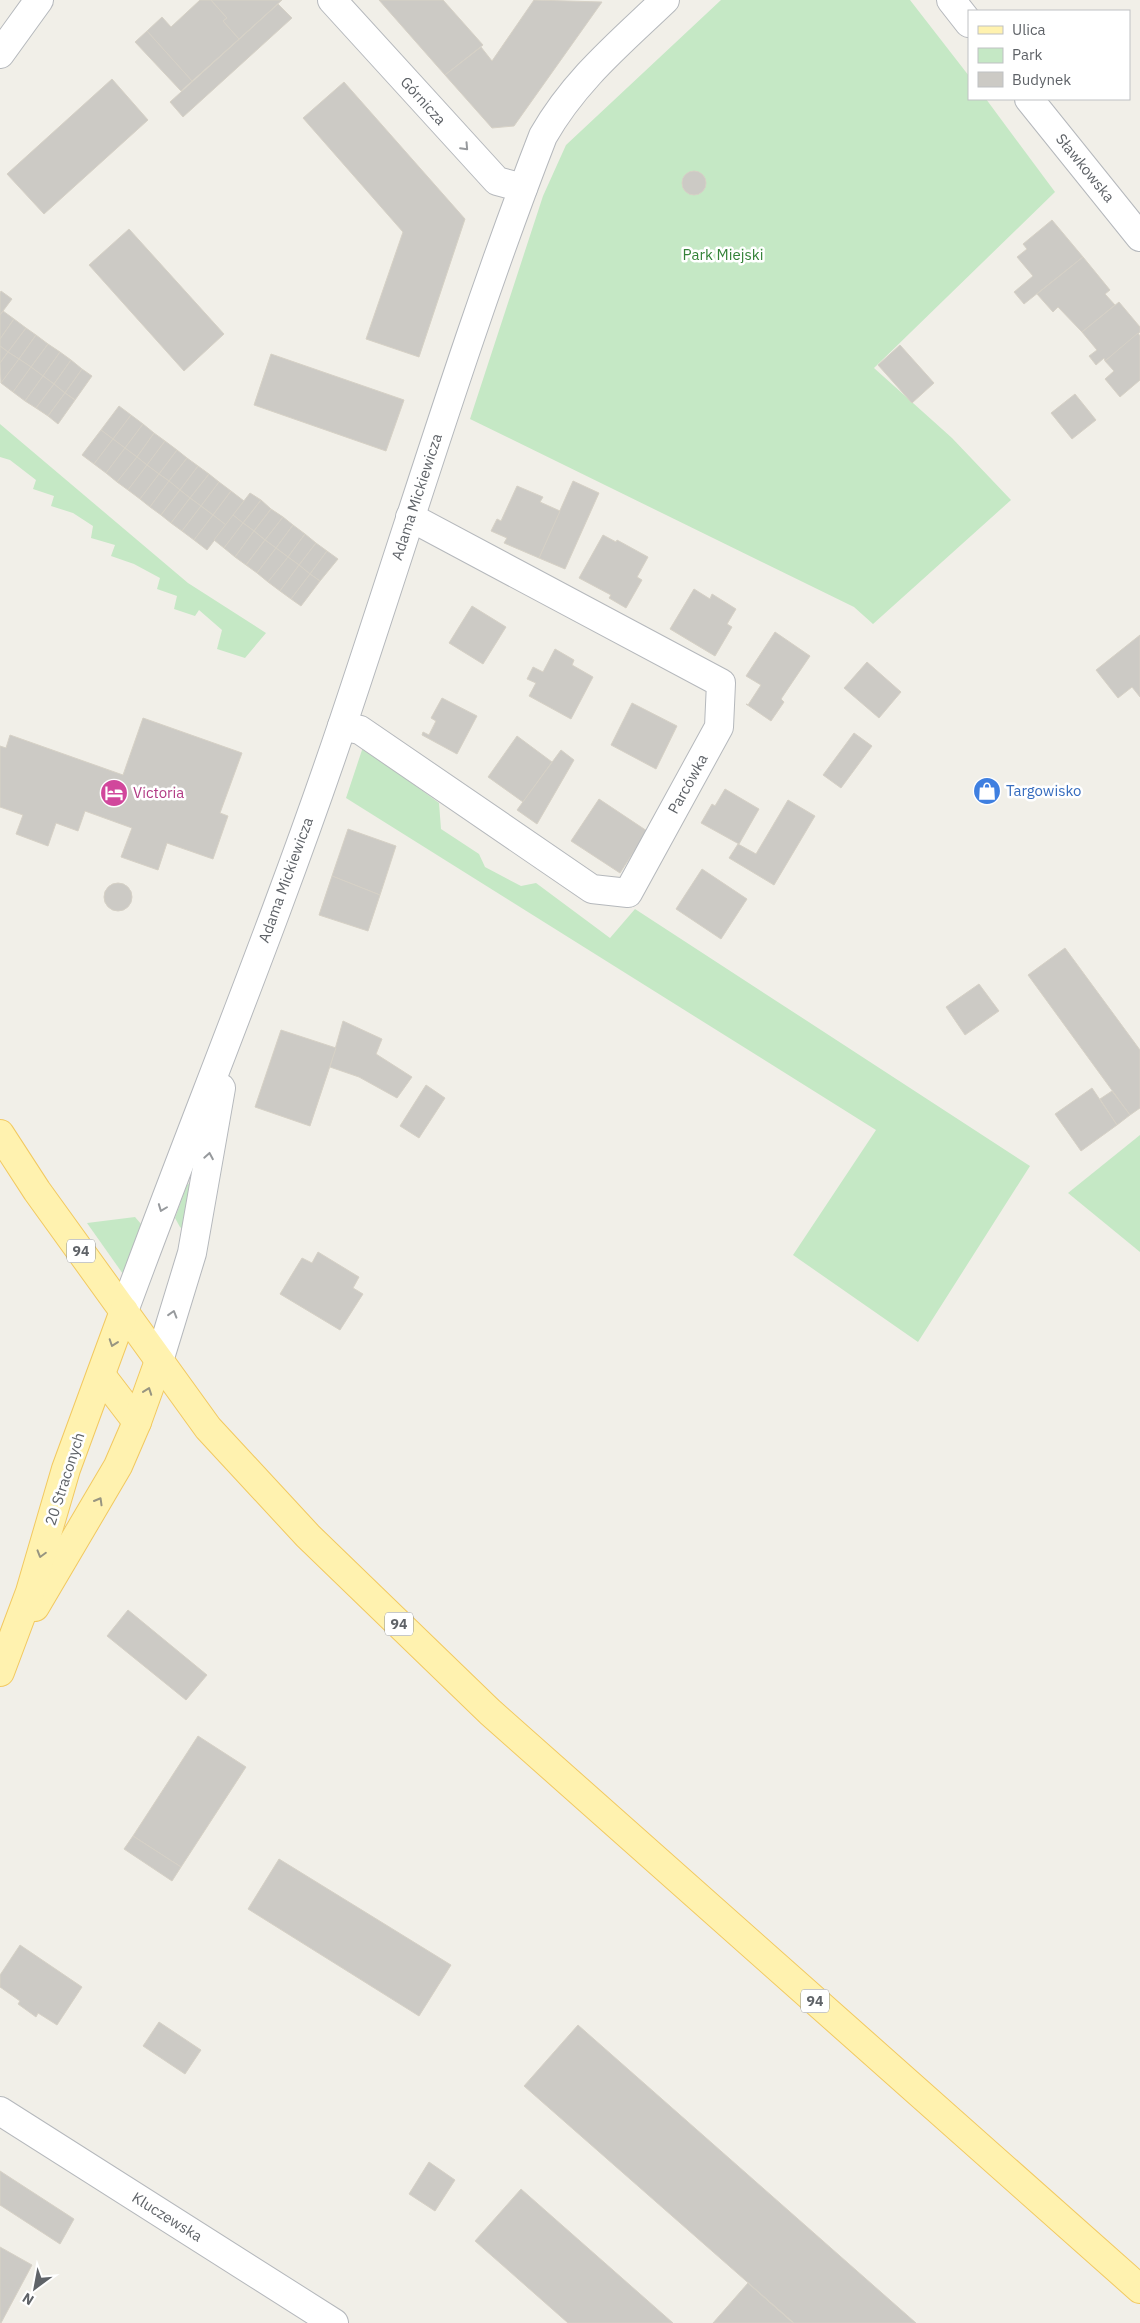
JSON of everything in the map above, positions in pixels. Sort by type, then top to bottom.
[{"type":"main road","name":"94","points":[[0,1134],[37,1191],[208,1428],[272,1498],[490,1712],[1140,2289]]},
{"type":"main road","name":"20 Straconych","points":[[3,1655],[30,1592],[66,1469],[124,1311]]},
{"type":"main road","name":"20 Straconych","points":[[3,1655],[118,1466],[137,1422],[159,1361]]},
{"type":"main road","points":[[101,1376],[137,1422]]},
{"type":"street","points":[[0,54],[39,0]]},
{"type":"street","name":"Górnicza","points":[[332,0],[497,181],[523,188]]},
{"type":"street","name":"Adama Mickiewicza","points":[[124,1311],[179,1162],[231,1032],[342,726],[410,517],[523,188],[543,136],[560,106],[582,79],[665,0]]},
{"type":"street","points":[[950,0],[968,22]]},
{"type":"street","name":"Sławkowska","points":[[1030,100],[1140,237]]},
{"type":"street","name":"Parcówka","points":[[342,726],[360,730],[592,889],[628,892],[719,727],[721,683],[410,517]]},
{"type":"street","name":"Adama Mickiewicza","points":[[159,1361],[192,1253],[231,1032]]},
{"type":"street","name":"Kluczewska","points":[[0,2110],[334,2323]]},
{"type":"green space","name":"Park Miejski","points":[[721,0],[910,0],[968,75],[968,100],[987,100],[1055,192],[874,368],[952,438],[1011,500],[873,624],[854,607],[470,419],[543,196],[566,145]]},
{"type":"green space","points":[[0,424],[188,583],[266,633],[245,658],[217,649],[222,630],[199,610],[195,616],[174,609],[177,596],[157,589],[160,578],[134,564],[111,556],[115,545],[91,538],[93,526],[73,513],[51,506],[54,496],[33,489],[36,480],[10,460],[0,457]]},
{"type":"green space","points":[[363,747],[439,803],[441,829],[479,854],[485,867],[521,886],[536,883],[610,938],[635,909],[1030,1166],[918,1342],[793,1255],[876,1130],[346,798]]},
{"type":"green space","points":[[1140,1135],[1140,1252],[1068,1193]]},
{"type":"green space","points":[[191,1182],[187,1233],[180,1227],[175,1218],[187,1185]]},
{"type":"green space","points":[[135,1217],[141,1224],[123,1274],[87,1223]]},
{"type":"building","points":[[200,0],[211,0],[227,18],[223,21],[239,39],[192,81],[147,31],[162,17],[171,27]]},
{"type":"building","points":[[211,0],[282,0],[239,39],[223,21],[227,18]]},
{"type":"building","points":[[379,0],[443,0],[483,45],[445,75]]},
{"type":"building","points":[[534,0],[602,2],[514,126],[492,128],[445,75],[481,47],[492,61]]},
{"type":"building","points":[[278,4],[292,18],[183,117],[170,102]]},
{"type":"building","points":[[147,31],[192,81],[181,91],[135,42]]},
{"type":"building","points":[[112,79],[148,120],[44,214],[7,174]]},
{"type":"building","points":[[344,82],[465,219],[419,357],[366,339],[403,232],[303,118]]},
{"type":"building","points":[[694,171],[702,175],[706,183],[702,191],[694,195],[686,191],[682,183],[686,175]]},
{"type":"building","points":[[1052,220],[1083,257],[1024,304],[1014,292],[1033,276],[1017,257],[1027,249],[1023,244]]},
{"type":"building","points":[[129,229],[224,334],[184,371],[89,265]]},
{"type":"building","points":[[1083,257],[1110,290],[1105,294],[1115,305],[1082,332],[1058,307],[1053,312],[1037,294]]},
{"type":"building","points":[[1,291],[12,299],[0,315],[0,293]]},
{"type":"building","points":[[1119,302],[1140,327],[1140,332],[1105,361],[1104,358],[1096,365],[1089,356],[1097,350],[1082,332]]},
{"type":"building","points":[[3,311],[14,319],[0,339],[0,315]]},
{"type":"building","points":[[14,319],[26,328],[8,352],[0,346],[0,339]]},
{"type":"building","points":[[26,328],[36,335],[19,359],[8,352]]},
{"type":"building","points":[[1138,333],[1140,336],[1140,380],[1120,397],[1105,379],[1114,371],[1105,361]]},
{"type":"building","points":[[36,335],[48,344],[31,367],[19,359]]},
{"type":"building","points":[[48,344],[60,352],[43,376],[31,367]]},
{"type":"building","points":[[900,345],[934,383],[912,403],[878,365]]},
{"type":"building","points":[[0,346],[8,352],[0,363]]},
{"type":"building","points":[[8,352],[19,359],[1,383],[0,363]]},
{"type":"building","points":[[60,352],[71,360],[54,384],[43,376]]},
{"type":"building","points":[[271,354],[404,400],[386,451],[254,405]]},
{"type":"building","points":[[19,359],[31,367],[13,392],[1,383]]},
{"type":"building","points":[[71,360],[82,369],[65,393],[54,384]]},
{"type":"building","points":[[31,367],[43,376],[25,401],[13,392]]},
{"type":"building","points":[[82,369],[92,376],[75,400],[65,393]]},
{"type":"building","points":[[43,376],[54,384],[36,408],[25,401]]},
{"type":"building","points":[[54,384],[65,393],[48,416],[36,408]]},
{"type":"building","points":[[65,393],[75,400],[58,424],[48,416]]},
{"type":"building","points":[[1075,394],[1096,420],[1072,439],[1051,413]]},
{"type":"building","points":[[119,406],[131,415],[113,439],[101,430]]},
{"type":"building","points":[[131,415],[143,424],[125,448],[113,439]]},
{"type":"building","points":[[143,424],[154,433],[137,457],[125,448]]},
{"type":"building","points":[[101,430],[113,439],[94,464],[82,455]]},
{"type":"building","points":[[154,433],[165,441],[147,465],[137,457]]},
{"type":"building","points":[[113,439],[125,448],[106,473],[94,464]]},
{"type":"building","points":[[165,441],[177,450],[159,474],[147,465]]},
{"type":"building","points":[[125,448],[137,457],[117,482],[106,473]]},
{"type":"building","points":[[177,450],[187,458],[169,481],[159,474]]},
{"type":"building","points":[[137,457],[147,465],[128,490],[117,482]]},
{"type":"building","points":[[187,458],[198,466],[180,490],[169,481]]},
{"type":"building","points":[[147,465],[159,474],[140,499],[128,490]]},
{"type":"building","points":[[198,466],[209,474],[190,498],[180,490]]},
{"type":"building","points":[[159,474],[169,481],[150,507],[140,499]]},
{"type":"building","points":[[209,474],[219,482],[201,506],[190,498]]},
{"type":"building","points":[[169,481],[180,490],[161,515],[150,507]]},
{"type":"building","points":[[573,481],[599,493],[565,569],[539,558]]},
{"type":"building","points":[[219,482],[231,491],[213,515],[201,506]]},
{"type":"building","points":[[517,486],[543,497],[540,502],[560,511],[539,558],[504,543],[507,538],[491,531],[497,519],[501,521]]},
{"type":"building","points":[[180,490],[190,498],[171,523],[161,515]]},
{"type":"building","points":[[231,491],[244,501],[226,525],[213,515]]},
{"type":"building","points":[[250,493],[261,500],[243,523],[233,515]]},
{"type":"building","points":[[190,498],[201,506],[182,531],[171,523]]},
{"type":"building","points":[[261,500],[271,509],[254,531],[243,523]]},
{"type":"building","points":[[201,506],[213,515],[194,540],[182,531]]},
{"type":"building","points":[[271,509],[283,517],[265,540],[254,531]]},
{"type":"building","points":[[213,515],[226,525],[207,550],[194,540]]},
{"type":"building","points":[[233,515],[243,523],[224,548],[214,540]]},
{"type":"building","points":[[283,517],[293,525],[276,548],[265,540]]},
{"type":"building","points":[[243,523],[254,531],[235,557],[224,548]]},
{"type":"building","points":[[293,525],[305,534],[288,557],[276,548]]},
{"type":"building","points":[[254,531],[265,540],[246,565],[235,557]]},
{"type":"building","points":[[305,534],[316,543],[299,565],[288,557]]},
{"type":"building","points":[[603,535],[616,542],[617,540],[648,557],[637,577],[642,580],[626,608],[609,598],[611,595],[579,578]]},
{"type":"building","points":[[265,540],[276,548],[257,573],[246,565]]},
{"type":"building","points":[[316,543],[327,551],[310,574],[299,565]]},
{"type":"building","points":[[276,548],[288,557],[268,582],[257,573]]},
{"type":"building","points":[[327,551],[338,559],[320,581],[310,574]]},
{"type":"building","points":[[288,557],[299,565],[280,591],[268,582]]},
{"type":"building","points":[[299,565],[310,574],[291,599],[280,591]]},
{"type":"building","points":[[310,574],[320,581],[301,606],[291,599]]},
{"type":"building","points":[[694,589],[710,599],[712,594],[736,609],[727,624],[732,627],[715,656],[670,629]]},
{"type":"building","points":[[472,606],[506,627],[483,664],[449,643]]},
{"type":"building","points":[[775,632],[810,656],[781,699],[784,702],[771,721],[746,704],[748,705],[761,685],[746,676]]},
{"type":"building","points":[[1140,635],[1140,697],[1132,687],[1118,698],[1096,670]]},
{"type":"building","points":[[555,649],[574,660],[572,665],[593,677],[571,719],[529,696],[536,683],[527,679],[533,667],[543,672]]},
{"type":"building","points":[[867,662],[901,692],[879,718],[844,688]]},
{"type":"building","points":[[442,698],[477,716],[457,754],[422,735],[423,732],[429,735],[436,721],[431,718]]},
{"type":"building","points":[[632,703],[677,726],[656,769],[611,745]]},
{"type":"building","name":"Victoria","points":[[143,718],[242,753],[220,813],[228,816],[213,859],[167,843],[158,870],[121,857],[132,828],[85,811],[78,831],[56,823],[48,846],[16,834],[23,815],[0,807],[0,746],[6,748],[10,735],[123,775]]},
{"type":"building","points":[[854,733],[872,746],[841,788],[823,775]]},
{"type":"building","points":[[517,736],[552,762],[523,802],[488,777]]},
{"type":"building","points":[[561,750],[574,760],[537,824],[517,810]]},
{"type":"building","points":[[725,789],[759,809],[739,844],[701,823],[712,804],[715,806]]},
{"type":"building","points":[[599,799],[647,831],[620,873],[571,841]]},
{"type":"building","points":[[788,800],[815,816],[774,885],[729,858],[738,844],[756,854]]},
{"type":"building","points":[[348,829],[396,846],[380,895],[332,876]]},
{"type":"building","points":[[702,869],[747,899],[721,939],[676,909]]},
{"type":"building","points":[[332,876],[380,895],[368,931],[319,915]]},
{"type":"building","points":[[118,883],[128,887],[132,897],[128,907],[118,911],[108,907],[104,897],[108,887]]},
{"type":"building","points":[[1065,948],[1140,1050],[1140,1108],[1130,1115],[1028,975]]},
{"type":"building","points":[[979,984],[999,1011],[965,1035],[946,1007]]},
{"type":"building","points":[[343,1021],[382,1039],[376,1054],[412,1077],[397,1098],[359,1077],[330,1067]]},
{"type":"building","points":[[281,1030],[336,1048],[310,1126],[255,1107]]},
{"type":"building","points":[[426,1085],[445,1098],[419,1138],[400,1126]]},
{"type":"building","points":[[1092,1088],[1117,1125],[1081,1151],[1055,1114]]},
{"type":"building","points":[[1112,1091],[1130,1115],[1117,1125],[1100,1099]]},
{"type":"building","points":[[318,1252],[359,1277],[353,1288],[363,1294],[340,1330],[280,1294],[302,1258],[312,1263]]},
{"type":"building","points":[[128,1610],[207,1675],[186,1700],[107,1636]]},
{"type":"building","points":[[198,1736],[246,1767],[181,1867],[133,1836]]},
{"type":"building","points":[[133,1836],[181,1867],[172,1881],[124,1849]]},
{"type":"building","points":[[279,1859],[451,1965],[419,2016],[248,1909]]},
{"type":"building","points":[[20,1945],[82,1987],[57,2025],[38,2013],[36,2017],[18,2004],[20,2001],[0,1987],[0,1975]]},
{"type":"building","points":[[159,2022],[201,2050],[185,2074],[143,2046]]},
{"type":"building","points":[[578,2025],[916,2323],[794,2323],[524,2086]]},
{"type":"building","points":[[429,2162],[455,2180],[435,2211],[409,2194]]},
{"type":"building","points":[[0,2171],[74,2219],[60,2244],[0,2205]]},
{"type":"building","points":[[521,2189],[673,2323],[568,2323],[475,2241]]},
{"type":"building","points":[[0,2247],[32,2265],[1,2323],[0,2323]]},
{"type":"building","points":[[748,2283],[793,2323],[713,2323]]},
{"type":"place","name":"Targowisko","points":[[987,791]]},
{"type":"place","name":"Victoria","points":[[114,793]]}]
